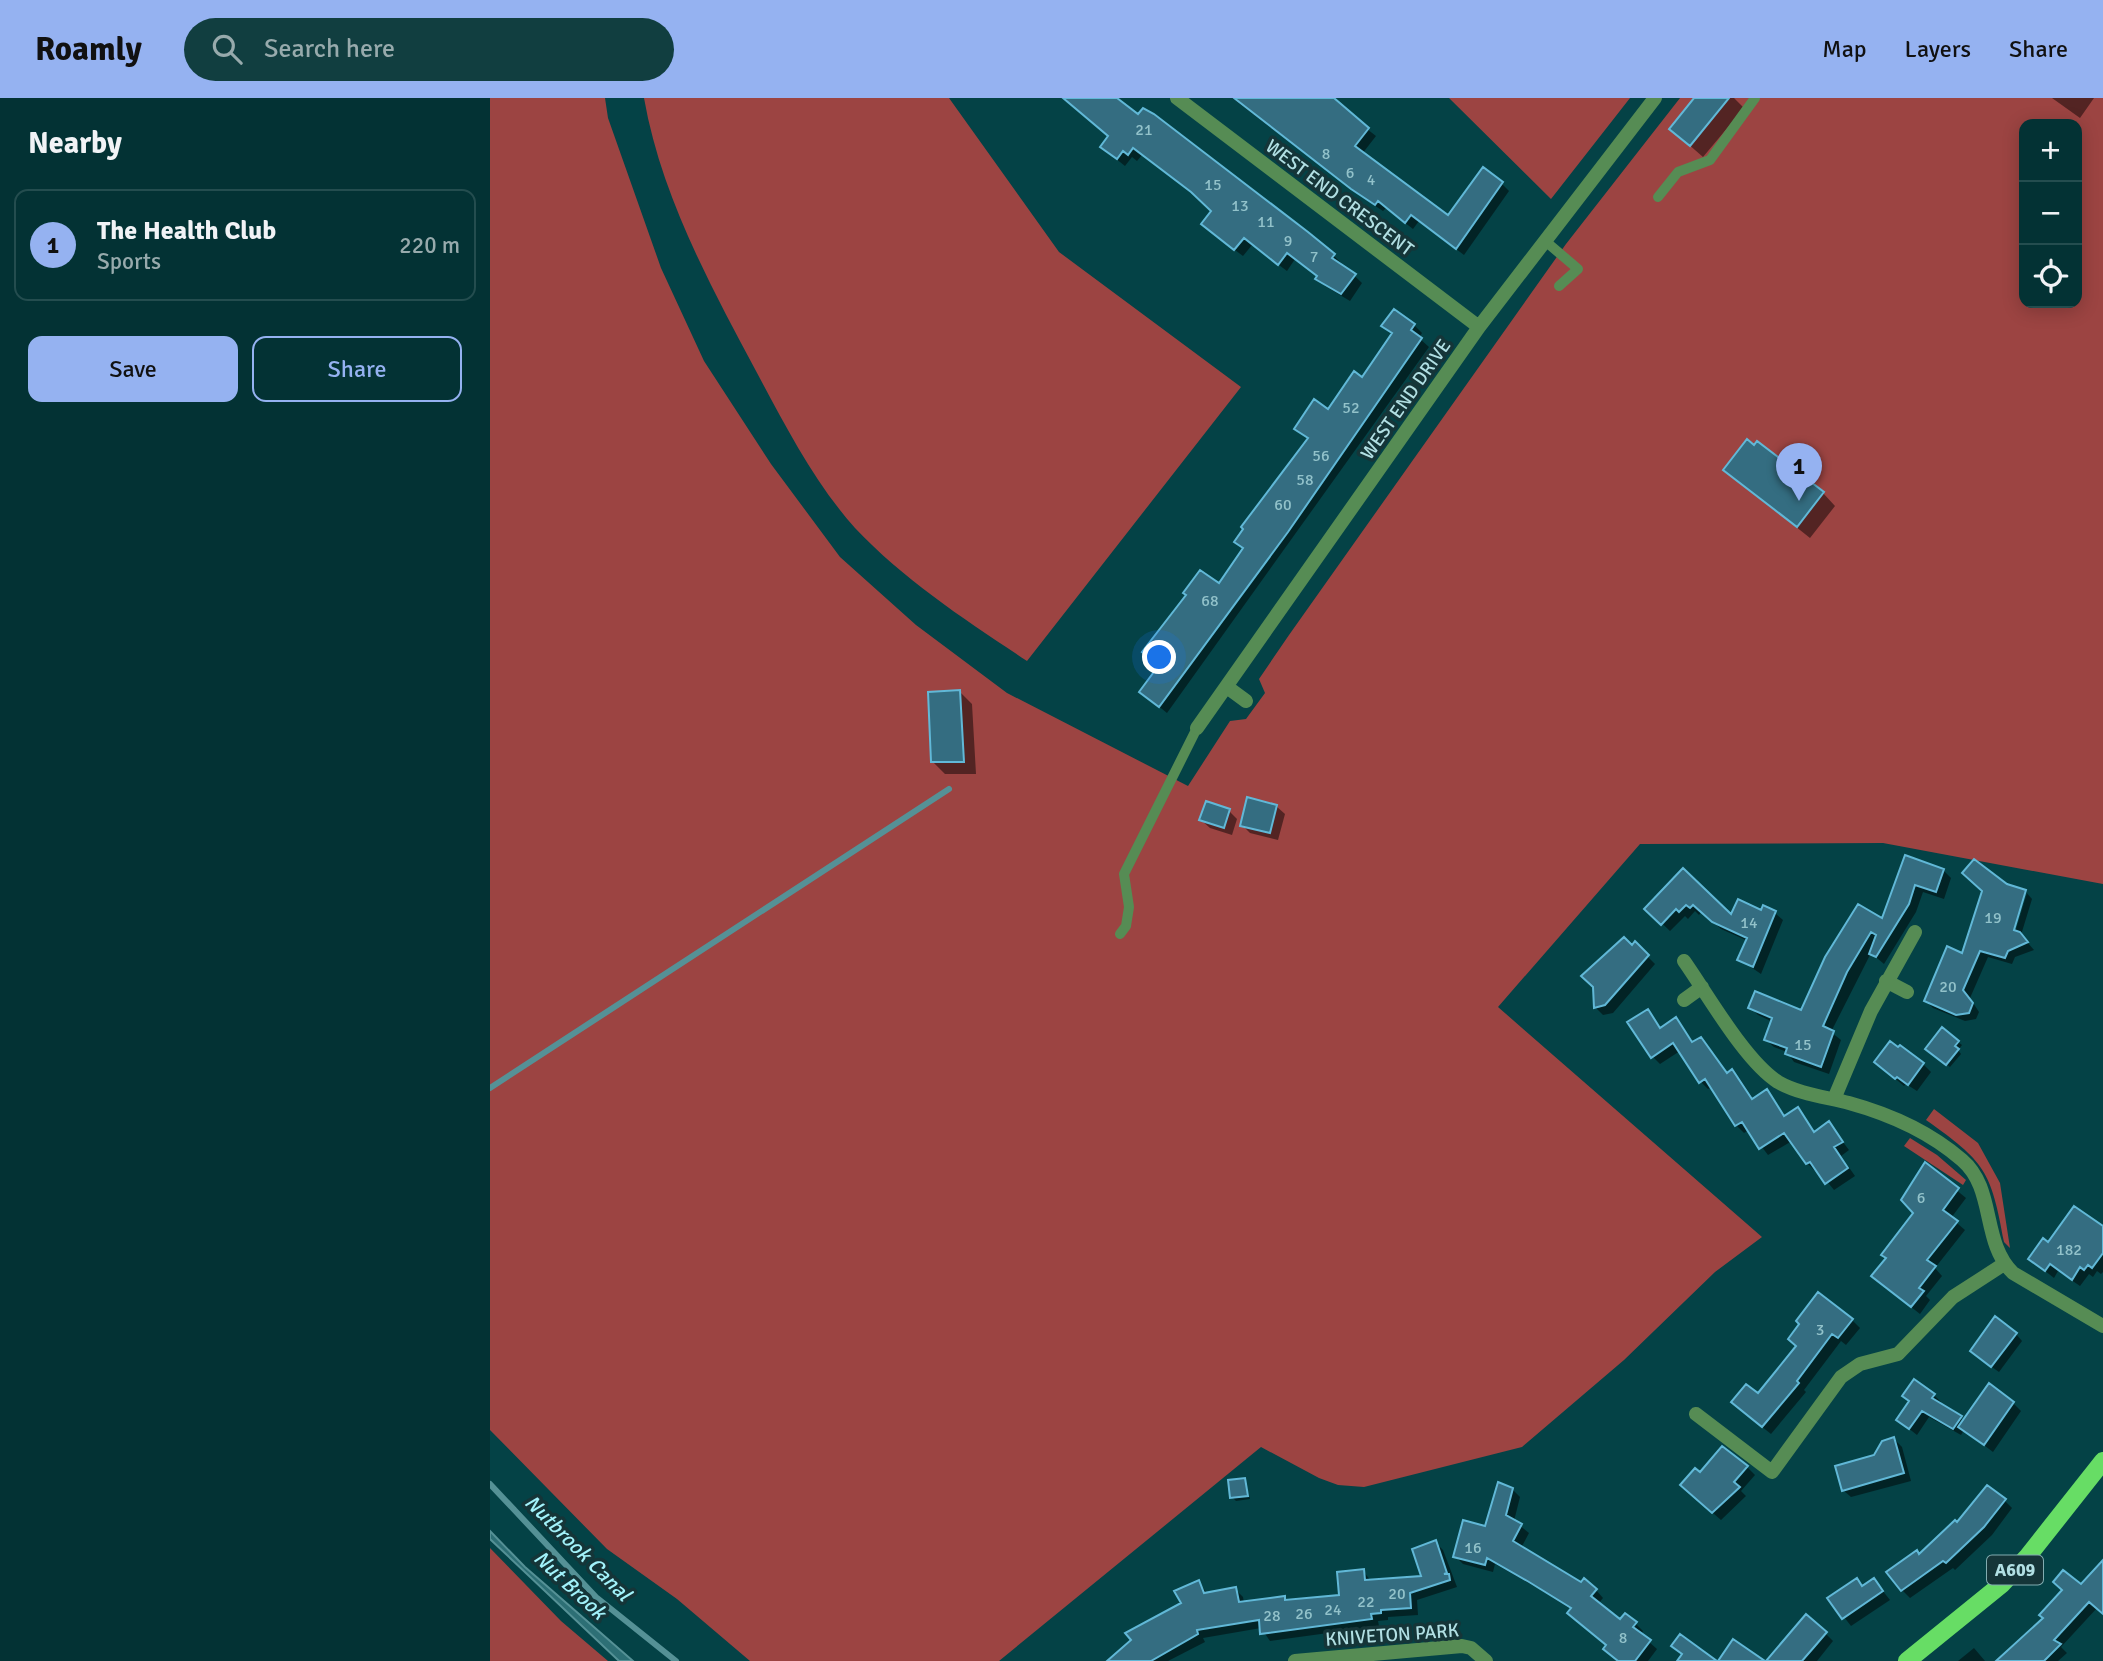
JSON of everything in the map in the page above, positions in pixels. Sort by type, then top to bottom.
[{"type":"main road","name":"A609","points":[[1907,1661],[2002,1584],[2028,1556],[2103,1461]]},
{"type":"street","name":"WEST END CRESCENT","points":[[1177,98],[1479,327]]},
{"type":"street","name":"WEST END DRIVE","points":[[1197,728],[1479,327],[1655,98]]},
{"type":"street","points":[[1227,687],[1246,701]]},
{"type":"street","points":[[1834,1099],[1886,981],[1915,932]]},
{"type":"street","points":[[1684,961],[1750,1054],[1770,1075],[1793,1089],[1865,1107],[1913,1128],[1962,1159],[1976,1176],[1994,1246],[2004,1264],[2013,1273],[2103,1326]]},
{"type":"street","points":[[1886,981],[1907,992]]},
{"type":"street","points":[[1684,1000],[1702,987]]},
{"type":"street","points":[[1696,1414],[1772,1472],[1841,1377],[1860,1364],[1899,1354],[1953,1297],[2004,1264]]},
{"type":"street","name":"KNIVETON PARK","points":[[1295,1661],[1462,1646],[1471,1648],[1486,1661]]},
{"type":"lane","points":[[1658,197],[1678,172],[1710,160],[1755,98]]},
{"type":"lane","points":[[1544,240],[1577,269],[1559,286]]},
{"type":"lane","points":[[1120,934],[1126,926],[1129,907],[1124,874],[1197,728]]},
{"type":"shaded area","points":[[490,98],[605,98],[608,118],[661,268],[704,361],[771,464],[840,557],[916,625],[1007,693],[1188,786],[1230,721],[1246,719],[1265,693],[1259,679],[1289,635],[1566,244],[1680,98],[2103,98],[2103,884],[1883,843],[1640,844],[1498,1007],[1762,1237],[1715,1272],[1624,1360],[1522,1447],[1364,1487],[1338,1485],[1319,1478],[1261,1447],[999,1661],[750,1661],[677,1599],[607,1549],[490,1430]]},
{"type":"shaded area","points":[[644,98],[949,98],[1059,252],[1241,387],[1027,661],[937,599],[895,566],[855,528],[826,492],[778,412],[721,306],[689,239],[662,169]]},
{"type":"shaded area","points":[[1449,98],[1630,98],[1551,199]]},
{"type":"shaded area","points":[[1934,1109],[1978,1143],[2000,1183],[2010,1248],[2004,1242],[1995,1198],[1982,1170],[1961,1147],[1926,1120]]},
{"type":"shaded area","points":[[1910,1138],[1937,1155],[1966,1180],[1963,1185],[1904,1146]]},
{"type":"shaded area","points":[[490,1548],[561,1621],[608,1661],[490,1661]]},
{"type":"water","points":[[490,1531],[525,1567],[633,1661],[619,1661],[490,1539]]},
{"type":"building","points":[[1063,98],[1117,98],[1138,114],[1143,108],[1154,114],[1308,232],[1335,254],[1332,258],[1356,274],[1341,294],[1315,279],[1317,276],[1287,253],[1278,265],[1244,238],[1234,250],[1201,224],[1211,211],[1191,192],[1133,148],[1128,155],[1123,151],[1117,159],[1100,147],[1108,136]]},
{"type":"building","points":[[1234,98],[1334,98],[1369,128],[1355,146],[1448,215],[1483,167],[1503,182],[1456,249],[1411,215],[1405,223],[1378,201],[1375,205],[1351,189]]},
{"type":"building","points":[[1694,98],[1729,98],[1690,146],[1669,129]]},
{"type":"building","points":[[1394,309],[1415,324],[1411,330],[1422,338],[1288,532],[1159,707],[1139,692],[1159,665],[1142,652],[1186,595],[1183,593],[1200,570],[1219,583],[1243,548],[1234,542],[1243,529],[1241,527],[1308,438],[1294,429],[1314,399],[1328,409],[1354,371],[1362,377],[1392,333],[1381,326]]},
{"type":"building","points":[[1747,439],[1754,445],[1757,441],[1824,492],[1797,527],[1723,470]]},
{"type":"building","points":[[960,690],[964,762],[931,762],[928,692]]},
{"type":"building","points":[[1247,797],[1277,805],[1270,833],[1240,826]]},
{"type":"building","points":[[1206,801],[1230,809],[1224,828],[1199,820]]},
{"type":"building","points":[[1905,855],[1944,869],[1936,892],[1915,885],[1909,904],[1876,957],[1869,954],[1876,935],[1871,932],[1847,972],[1823,1026],[1834,1031],[1821,1067],[1785,1054],[1787,1048],[1764,1040],[1772,1018],[1748,1008],[1755,991],[1801,1010],[1825,957],[1858,904],[1882,918]]},
{"type":"building","points":[[1974,859],[2007,884],[2026,890],[2014,930],[2020,932],[2028,942],[2008,951],[2005,958],[1980,951],[1963,990],[1973,1003],[1969,1013],[1956,1015],[1924,1001],[1947,946],[1962,953],[1982,891],[1962,873]]},
{"type":"building","points":[[1683,868],[1731,914],[1738,899],[1761,910],[1763,905],[1776,911],[1753,967],[1737,960],[1747,938],[1712,922],[1693,905],[1690,908],[1686,905],[1679,912],[1676,909],[1661,925],[1644,909]]},
{"type":"building","points":[[1624,937],[1632,945],[1635,941],[1649,955],[1605,1005],[1594,1008],[1593,987],[1581,976]]},
{"type":"building","points":[[1648,1009],[1660,1028],[1676,1017],[1692,1042],[1701,1037],[1727,1073],[1732,1069],[1752,1099],[1767,1089],[1784,1116],[1798,1107],[1814,1132],[1829,1121],[1843,1142],[1834,1147],[1848,1168],[1825,1184],[1810,1162],[1806,1164],[1784,1133],[1759,1149],[1742,1122],[1735,1126],[1705,1079],[1699,1083],[1673,1043],[1651,1058],[1627,1022]]},
{"type":"building","points":[[1942,1027],[1959,1041],[1955,1046],[1959,1049],[1946,1065],[1925,1049]]},
{"type":"building","points":[[1890,1041],[1924,1063],[1908,1085],[1897,1077],[1895,1079],[1874,1062]]},
{"type":"building","points":[[1925,1162],[1959,1188],[1943,1210],[1958,1221],[1927,1260],[1936,1266],[1919,1288],[1924,1291],[1911,1307],[1871,1276],[1886,1258],[1881,1255],[1913,1213],[1901,1200]]},
{"type":"building","points":[[2074,1206],[2103,1226],[2103,1253],[2092,1268],[2088,1265],[2084,1270],[2080,1267],[2072,1280],[2050,1264],[2045,1271],[2028,1259],[2043,1238],[2048,1242]]},
{"type":"building","points":[[1818,1292],[1853,1319],[1838,1338],[1832,1334],[1797,1381],[1799,1383],[1762,1427],[1731,1402],[1746,1384],[1758,1393],[1796,1346],[1788,1339],[1799,1324],[1796,1321]]},
{"type":"building","points":[[1995,1316],[2017,1333],[1991,1367],[1970,1351]]},
{"type":"building","points":[[1914,1379],[1935,1394],[1932,1398],[1962,1416],[1953,1429],[1922,1411],[1909,1429],[1896,1420],[1909,1401],[1902,1396]]},
{"type":"building","points":[[1989,1383],[2014,1402],[1984,1445],[1958,1427]]},
{"type":"building","points":[[1894,1437],[1904,1473],[1842,1491],[1835,1466],[1874,1455],[1882,1441]]},
{"type":"building","points":[[1722,1446],[1748,1466],[1734,1482],[1740,1487],[1712,1513],[1680,1485],[1695,1468],[1700,1472]]},
{"type":"building","points":[[1245,1478],[1248,1496],[1230,1498],[1228,1480]]},
{"type":"building","points":[[1498,1482],[1513,1488],[1506,1515],[1522,1524],[1513,1541],[1581,1582],[1584,1578],[1597,1589],[1591,1596],[1620,1619],[1625,1613],[1637,1622],[1633,1627],[1651,1640],[1635,1661],[1618,1661],[1603,1649],[1606,1645],[1567,1613],[1571,1608],[1487,1558],[1485,1565],[1453,1557],[1463,1520],[1485,1526]]},
{"type":"building","points":[[1987,1485],[2006,1499],[1984,1527],[1946,1563],[1943,1561],[1901,1591],[1886,1572],[1917,1550],[1919,1554],[1955,1520],[1957,1522]]},
{"type":"building","points":[[1436,1540],[1447,1573],[1444,1574],[1449,1574],[1450,1580],[1410,1593],[1411,1608],[1381,1610],[1381,1613],[1371,1614],[1372,1619],[1260,1634],[1259,1620],[1197,1630],[1198,1634],[1151,1661],[1107,1661],[1131,1640],[1125,1633],[1181,1603],[1174,1591],[1199,1580],[1204,1593],[1236,1587],[1239,1602],[1285,1596],[1285,1600],[1339,1595],[1337,1572],[1364,1569],[1365,1580],[1421,1576],[1412,1549]]},
{"type":"building","points":[[2103,1560],[2103,1614],[2089,1602],[2054,1640],[2061,1644],[2044,1661],[1996,1661],[2043,1618],[2039,1615],[2062,1590],[2053,1582],[2063,1570],[2081,1584]]},
{"type":"building","points":[[1857,1578],[1862,1586],[1874,1578],[1883,1591],[1842,1619],[1827,1598]]},
{"type":"building","points":[[1806,1614],[1827,1632],[1802,1661],[1766,1661]]},
{"type":"building","points":[[1680,1634],[1717,1661],[1677,1661],[1682,1654],[1671,1646]]},
{"type":"building","points":[[1733,1639],[1765,1661],[1718,1661]]},
{"type":"waterway","points":[[490,1088],[949,789]]},
{"type":"waterway","name":"Nutbrook Canal","points":[[490,1484],[596,1597],[676,1661]]},
{"type":"place","name":"The Health Club","points":[[1799,501]]},
{"type":"water label","name":"Nut Brook","points":[[570,1585]]}]
